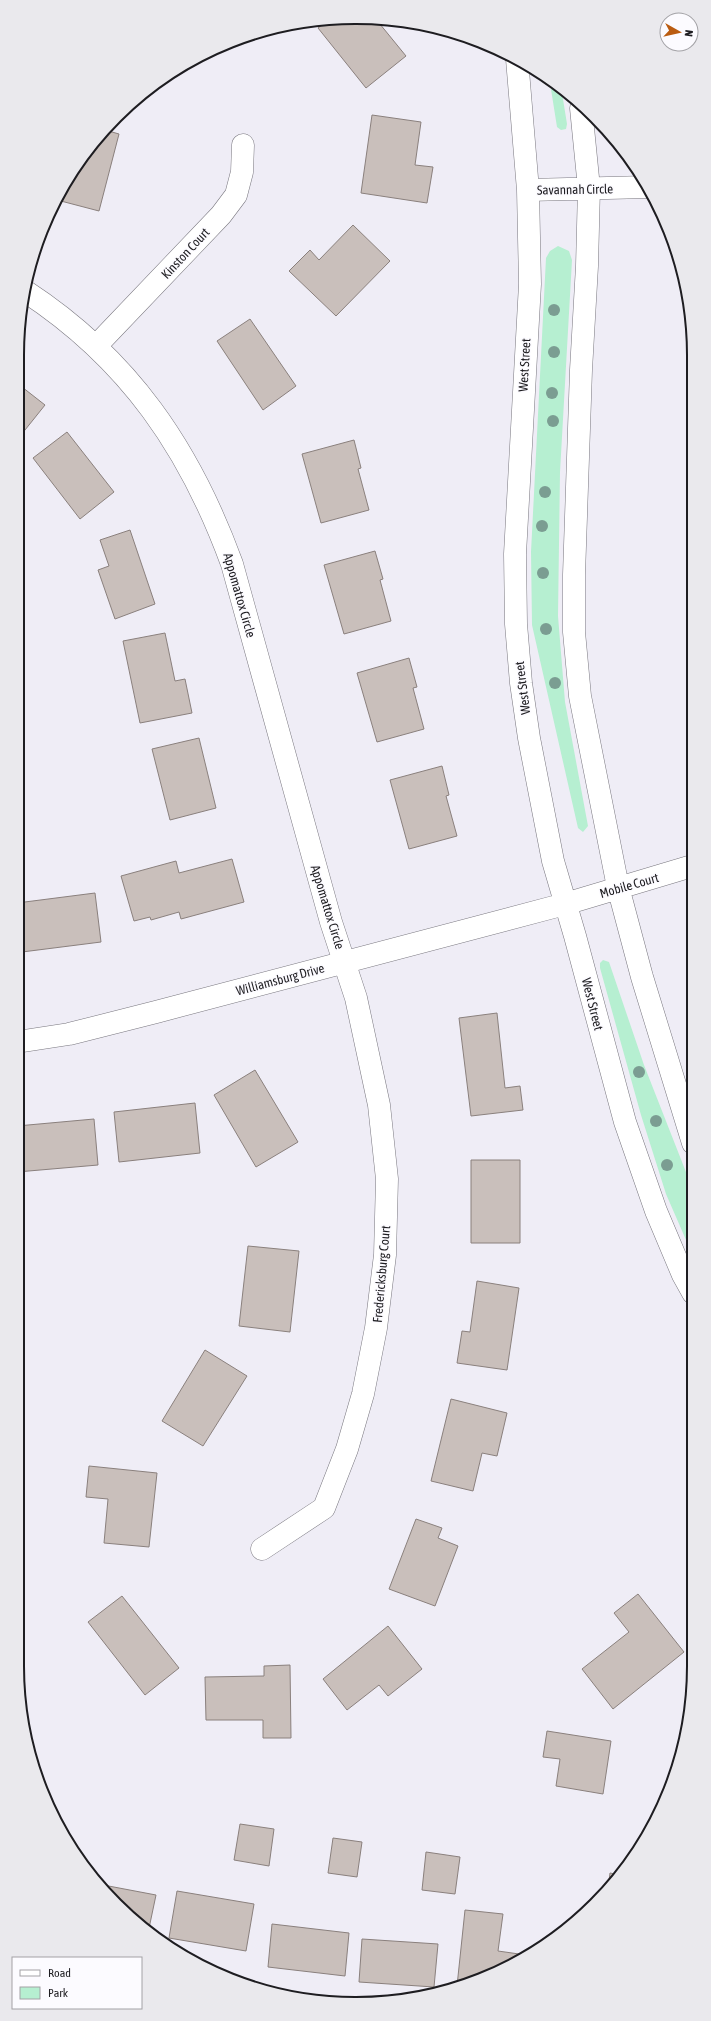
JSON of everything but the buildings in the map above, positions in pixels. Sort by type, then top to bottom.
[{"type":"street","name":"West Street","points":[[518,66],[528,190],[530,284],[515,554],[516,624],[521,683],[528,738],[539,796],[565,904],[625,1122],[656,1211],[687,1282]]},
{"type":"street","points":[[582,113],[589,188],[588,266],[576,509],[574,632],[580,696],[618,887],[642,977],[687,1123]]},
{"type":"street","name":"Kinston Court","points":[[96,346],[220,215],[236,195],[242,172],[243,145]]},
{"type":"street","name":"Savannah Circle","points":[[528,190],[641,187]]},
{"type":"street","name":"Appomattox Circle","points":[[30,294],[48,306],[96,346],[129,380],[158,417],[183,456],[217,524],[232,564],[331,922],[345,962]]},
{"type":"street","name":"Mobile Court","points":[[565,904],[687,867]]},
{"type":"street","name":"Williamsburg Drive","points":[[24,1041],[69,1034],[565,904]]},
{"type":"street","name":"Fredericksburg Court","points":[[262,1549],[324,1508],[347,1449],[363,1394],[376,1328],[385,1255],[387,1179],[379,1105],[356,998],[345,962]]},
{"type":"green space","points":[[551,88],[563,97],[567,124],[566,129],[561,130],[557,127]]},
{"type":"green space","points":[[558,246],[569,251],[572,260],[560,472],[558,616],[565,702],[588,826],[583,832],[578,828],[532,625],[531,552],[546,258],[550,251]]},
{"type":"green space","points":[[603,960],[609,962],[644,1065],[687,1175],[687,1242],[666,1194],[641,1115],[600,968],[600,963]]}]
